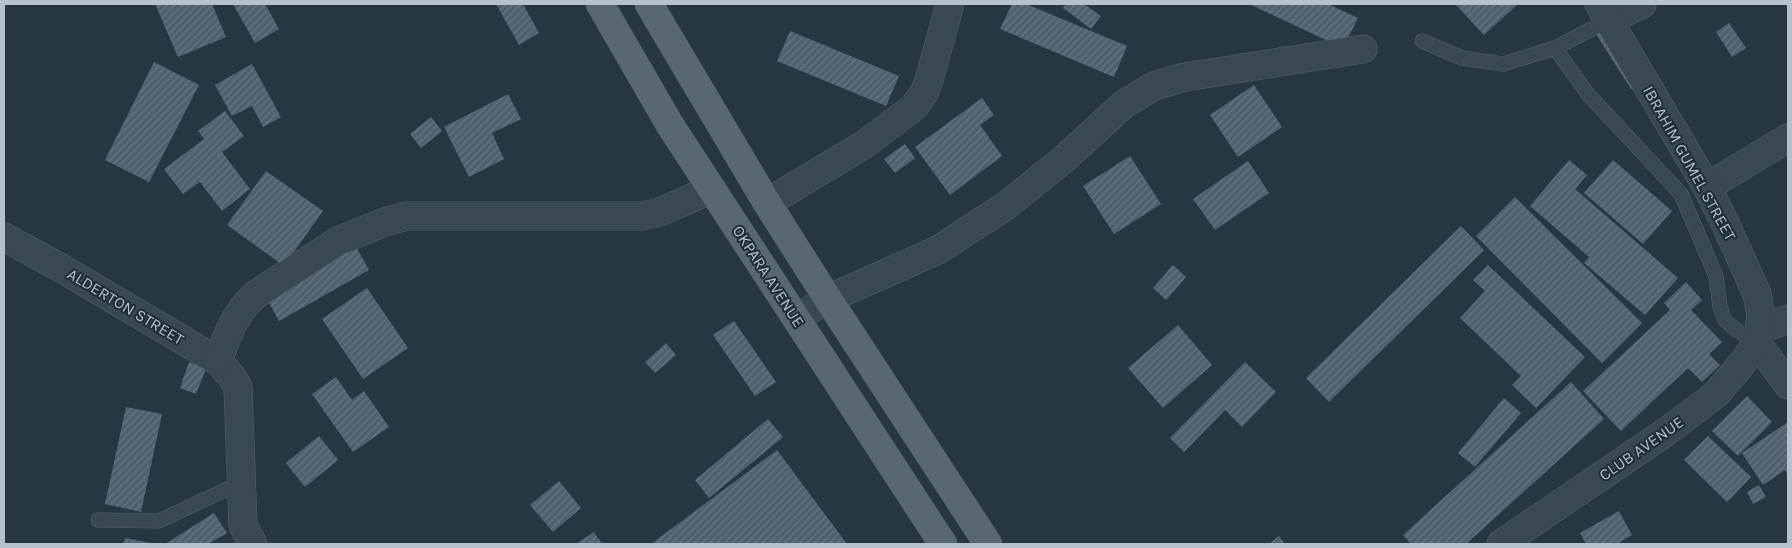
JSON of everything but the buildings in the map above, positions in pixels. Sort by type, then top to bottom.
[{"type":"main road","name":"OKPARA AVENUE","points":[[600,4],[670,124],[944,544]]},
{"type":"main road","points":[[649,4],[767,203],[988,544]]},
{"type":"street","points":[[767,203],[865,144],[914,107],[924,93],[929,80],[950,4]]},
{"type":"street","points":[[1604,12],[1642,4]]},
{"type":"street","name":"IBRAHIM GUMEL STREET","points":[[1604,12],[1706,187],[1757,294],[1762,316],[1758,336],[1788,385]]},
{"type":"street","points":[[797,318],[828,299],[938,250],[999,210],[1064,159],[1124,104],[1154,86],[1185,76],[1363,49]]},
{"type":"street","points":[[1706,187],[1788,138]]},
{"type":"street","points":[[218,361],[226,336],[236,317],[255,295],[338,241],[385,222],[407,216],[643,216],[660,212],[712,189]]},
{"type":"street","name":"ALDERTON STREET","points":[[4,237],[61,268],[218,361],[238,387],[242,482]]},
{"type":"street","points":[[1758,336],[1788,319]]},
{"type":"street","name":"CLUB AVENUE","points":[[1501,544],[1666,432],[1706,402],[1731,376],[1758,336]]},
{"type":"street","points":[[242,482],[243,525],[253,544]]},
{"type":"lane","points":[[1422,41],[1462,58],[1503,64],[1555,48],[1604,12]]},
{"type":"lane","name":"IBRAHIM GUMEL STREET","points":[[1555,48],[1587,93],[1681,194],[1716,276],[1720,307],[1725,320],[1735,329],[1758,336]]},
{"type":"lane","points":[[98,520],[158,521],[242,482]]}]
